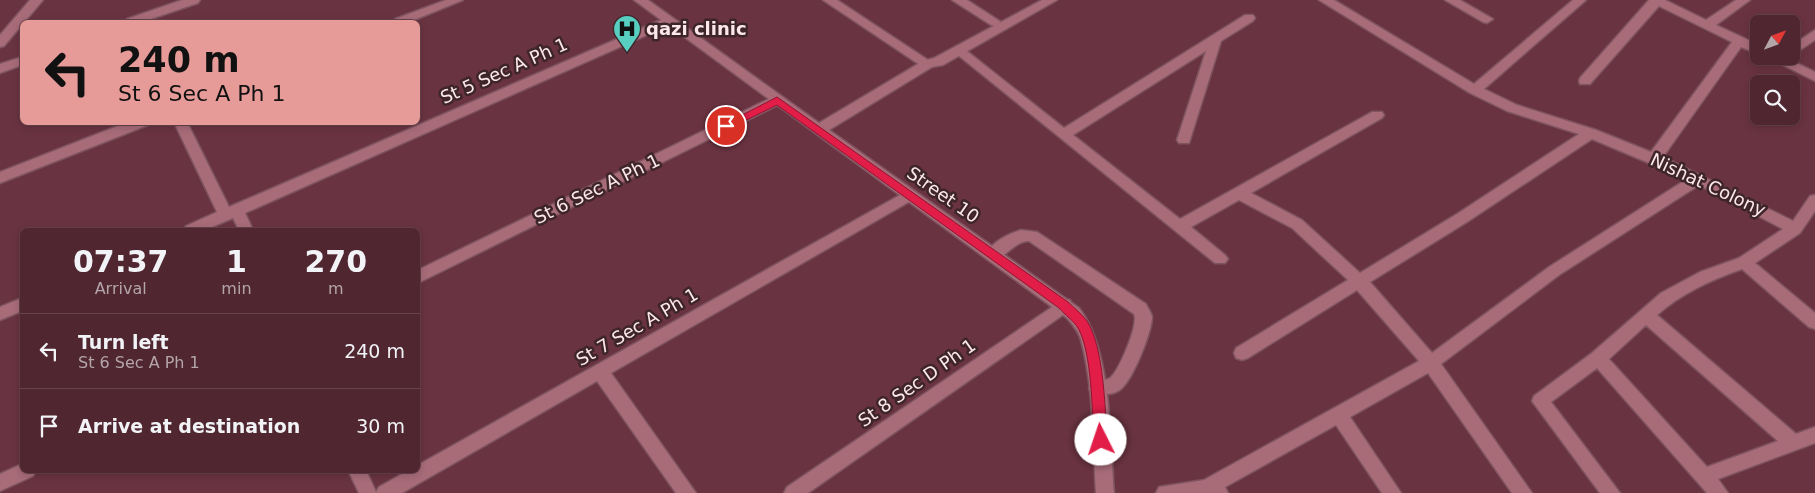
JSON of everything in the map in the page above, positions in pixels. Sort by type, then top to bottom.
[{"type":"street","points":[[0,43],[36,0]]},
{"type":"street","points":[[137,20],[194,0]]},
{"type":"street","points":[[404,20],[457,0]]},
{"type":"street","name":"Street 10","points":[[640,0],[818,130],[1064,305],[1082,324],[1089,340],[1097,388],[1105,493]]},
{"type":"street","points":[[828,0],[928,64]]},
{"type":"street","points":[[958,0],[995,22]]},
{"type":"street","points":[[928,64],[932,58],[1035,0]]},
{"type":"street","points":[[818,130],[928,64],[938,62],[960,51],[1051,0]]},
{"type":"street","name":"Nishat Colony","points":[[1325,0],[1475,90],[1512,108],[1591,133],[1654,159],[1698,179],[1795,229],[1744,262],[1705,276],[1667,297],[1598,358],[1540,401],[1611,493]]},
{"type":"street","points":[[1450,0],[1487,19]]},
{"type":"street","points":[[1475,90],[1580,0]]},
{"type":"street","points":[[1585,81],[1656,0],[1750,46]]},
{"type":"street","points":[[1707,25],[1744,0]]},
{"type":"street","points":[[1064,134],[1250,18]]},
{"type":"street","name":"St 5 Sec A Ph 1","points":[[195,228],[668,21]]},
{"type":"street","points":[[1800,45],[1815,34]]},
{"type":"street","points":[[1184,140],[1214,41]]},
{"type":"street","points":[[1654,159],[1739,41]]},
{"type":"street","points":[[960,51],[1220,260]]},
{"type":"street","points":[[0,69],[20,62]]},
{"type":"street","points":[[1792,65],[1815,77]]},
{"type":"street","name":"St 6 Sec A Ph 1","points":[[420,276],[777,100]]},
{"type":"street","points":[[1179,227],[1377,114]]},
{"type":"street","points":[[0,178],[135,125]]},
{"type":"street","points":[[182,125],[231,212],[244,228]]},
{"type":"street","points":[[1242,353],[1462,218],[1591,133]]},
{"type":"street","points":[[1165,493],[1213,491],[1339,415],[1431,363],[1554,271],[1698,179]]},
{"type":"street","points":[[1239,193],[1297,224],[1359,281],[1431,363],[1523,493]]},
{"type":"street","name":"St 7 Sec A Ph 1","points":[[385,493],[600,372],[908,194]]},
{"type":"street","points":[[1795,229],[1815,200]]},
{"type":"street","points":[[993,255],[1016,237],[1026,234],[1032,236],[1140,309],[1144,321],[1124,373],[1114,385],[1097,388]]},
{"type":"street","points":[[1744,262],[1815,322]]},
{"type":"street","points":[[0,314],[20,305]]},
{"type":"street","name":"St 8 Sec D Ph 1","points":[[793,493],[1064,305]]},
{"type":"street","points":[[1646,315],[1793,443]]},
{"type":"street","points":[[1598,358],[1719,493]]},
{"type":"street","points":[[600,372],[687,493]]},
{"type":"street","points":[[1339,415],[1392,493]]},
{"type":"street","points":[[1704,476],[1815,435]]},
{"type":"street","points":[[0,483],[21,473]]},
{"type":"street","points":[[358,473],[368,493]]},
{"type":"place","name":"qazi clinic","points":[[627,53]]},
{"type":"route","points":[[726,126],[777,100],[1064,305],[1082,324],[1089,340],[1097,388],[1101,440]]}]
